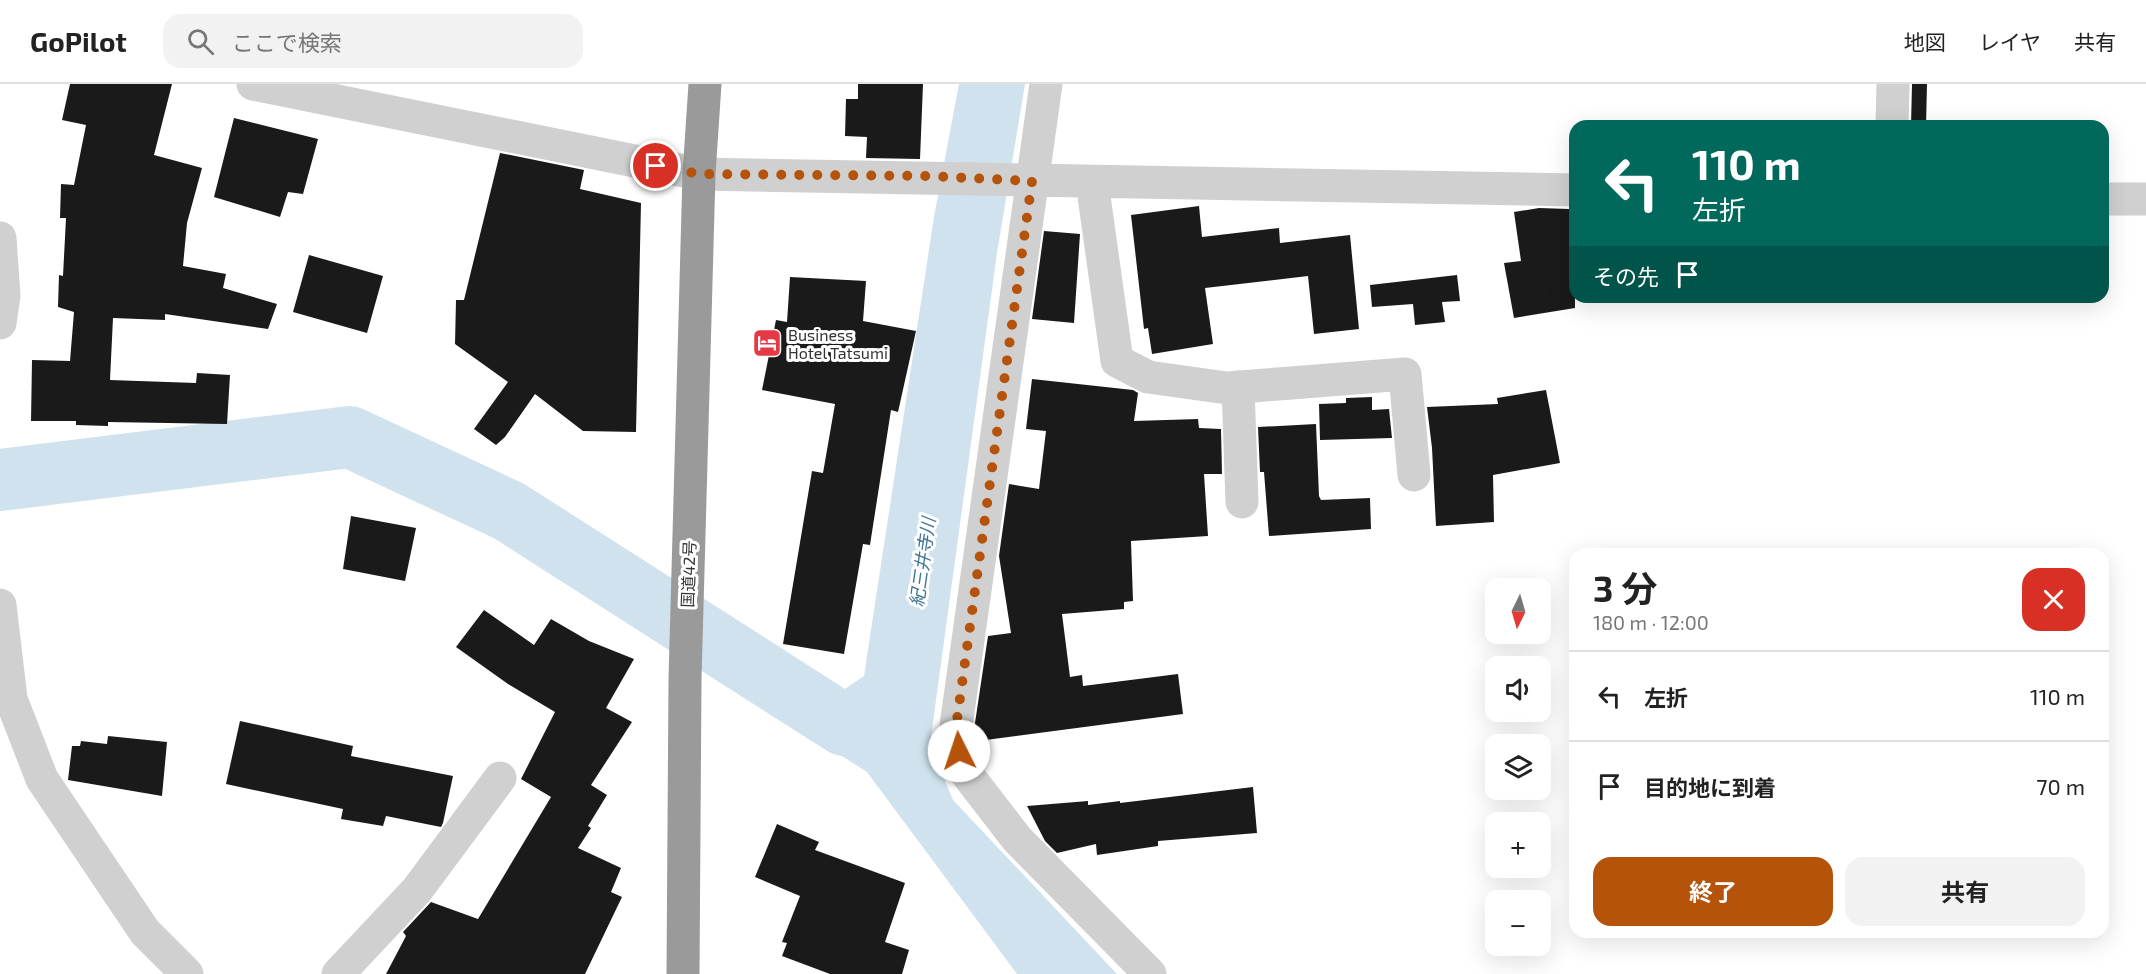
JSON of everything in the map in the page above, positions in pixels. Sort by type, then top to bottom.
[{"type":"highway","name":"国道42号","points":[[694,84],[699,174]]},
{"type":"highway","name":"国道42号","points":[[683,974],[686,679],[699,174],[705,84]]},
{"type":"street","points":[[253,84],[699,174],[927,176],[1026,181],[1569,190]]},
{"type":"street","points":[[1046,84],[1026,181],[955,734],[963,769],[1017,838],[1150,974]]},
{"type":"street","points":[[1892,120],[1893,84]]},
{"type":"street","points":[[1092,182],[1117,361],[1148,377],[1238,387],[1405,374],[1414,475]]},
{"type":"street","points":[[2109,199],[2146,200]]},
{"type":"street","points":[[0,238],[4,296],[0,323]]},
{"type":"street","points":[[1238,387],[1242,502]]},
{"type":"street","points":[[0,605],[11,699],[42,779],[145,932],[187,974]]},
{"type":"street","points":[[338,974],[417,890],[500,778]]},
{"type":"water","name":"紀三井寺川","points":[[959,84],[1025,84],[997,253],[930,744],[953,800],[1117,974],[1017,974],[867,772],[765,707],[781,659],[842,691],[864,676],[934,217]]},
{"type":"building","points":[[70,84],[172,84],[154,155],[202,168],[187,223],[183,266],[226,274],[223,288],[277,304],[268,329],[165,314],[165,320],[113,318],[110,380],[196,383],[197,373],[230,375],[227,424],[108,422],[108,426],[76,425],[76,421],[31,421],[32,360],[70,361],[74,312],[58,307],[59,275],[63,276],[66,218],[60,218],[61,184],[74,185],[86,125],[62,120]]},
{"type":"building","points":[[858,84],[923,84],[920,159],[866,158],[867,137],[845,136],[846,99],[858,99]]},
{"type":"building","points":[[1912,84],[1927,84],[1926,120],[1911,120]]},
{"type":"building","points":[[234,118],[318,139],[303,194],[288,192],[280,217],[214,197]]},
{"type":"building","points":[[500,153],[584,170],[580,189],[641,203],[636,432],[583,431],[535,394],[505,437],[496,445],[474,429],[508,382],[455,344],[456,300],[464,300]]},
{"type":"building","points":[[1199,206],[1202,237],[1279,228],[1280,243],[1350,235],[1359,329],[1314,334],[1308,276],[1205,288],[1213,344],[1152,354],[1148,328],[1144,329],[1131,215]]},
{"type":"building","points":[[1539,208],[1569,209],[1569,303],[1575,303],[1575,308],[1514,318],[1504,263],[1521,261],[1514,212]]},
{"type":"building","points":[[1044,231],[1080,234],[1074,323],[1032,319]]},
{"type":"building","points":[[309,255],[383,276],[367,333],[293,312]]},
{"type":"building","points":[[1457,275],[1460,301],[1442,302],[1445,322],[1415,325],[1413,304],[1372,307],[1370,285]]},
{"type":"building","points":[[790,277],[866,281],[863,321],[916,331],[898,412],[891,410],[870,545],[863,544],[844,654],[783,644],[812,471],[823,473],[835,404],[762,390],[776,320],[787,322]]},
{"type":"building","points":[[1032,379],[1133,390],[1138,393],[1134,421],[1198,419],[1199,428],[1221,429],[1222,474],[1204,474],[1208,536],[1131,541],[1133,601],[1124,602],[1124,609],[1062,614],[1070,677],[1082,675],[1083,686],[1178,674],[1183,714],[978,741],[975,723],[988,636],[1011,633],[999,556],[1009,484],[1039,489],[1046,431],[1026,429]]},
{"type":"building","points":[[1546,390],[1560,463],[1493,475],[1494,522],[1436,526],[1432,448],[1427,407],[1498,404],[1497,398]]},
{"type":"building","points":[[1372,397],[1372,410],[1389,409],[1392,438],[1320,440],[1319,404],[1346,403],[1346,398]]},
{"type":"building","points":[[1316,424],[1321,500],[1370,498],[1371,529],[1269,536],[1264,472],[1260,472],[1258,427]]},
{"type":"building","points":[[351,516],[416,528],[405,581],[343,569]]},
{"type":"building","points":[[484,610],[534,645],[551,619],[589,641],[634,659],[606,708],[632,722],[591,785],[607,795],[588,826],[591,828],[578,848],[621,868],[611,892],[622,897],[585,974],[386,974],[406,936],[403,932],[431,902],[478,919],[551,797],[521,779],[555,712],[508,684],[456,647]]},
{"type":"building","points":[[240,721],[353,746],[351,756],[453,776],[441,827],[386,816],[383,826],[341,819],[343,809],[226,784]]},
{"type":"building","points":[[108,736],[167,742],[162,796],[68,780],[72,746],[80,746],[81,741],[107,744]]},
{"type":"building","points":[[1253,787],[1257,833],[1158,841],[1158,846],[1097,855],[1096,844],[1057,853],[1045,841],[1027,806],[1088,801],[1088,805],[1120,801],[1120,803]]},
{"type":"building","points":[[777,824],[819,842],[815,850],[905,883],[885,942],[909,950],[902,974],[830,974],[782,956],[787,943],[782,942],[800,896],[755,877]]},
{"type":"waterway","points":[[0,480],[350,437],[509,511],[844,725]]},
{"type":"place","name":"Business Hotel Tatsumi","points":[[767,343]]},
{"type":"route","points":[[656,166],[699,174],[927,176],[1032,181],[955,734],[959,751]]}]
